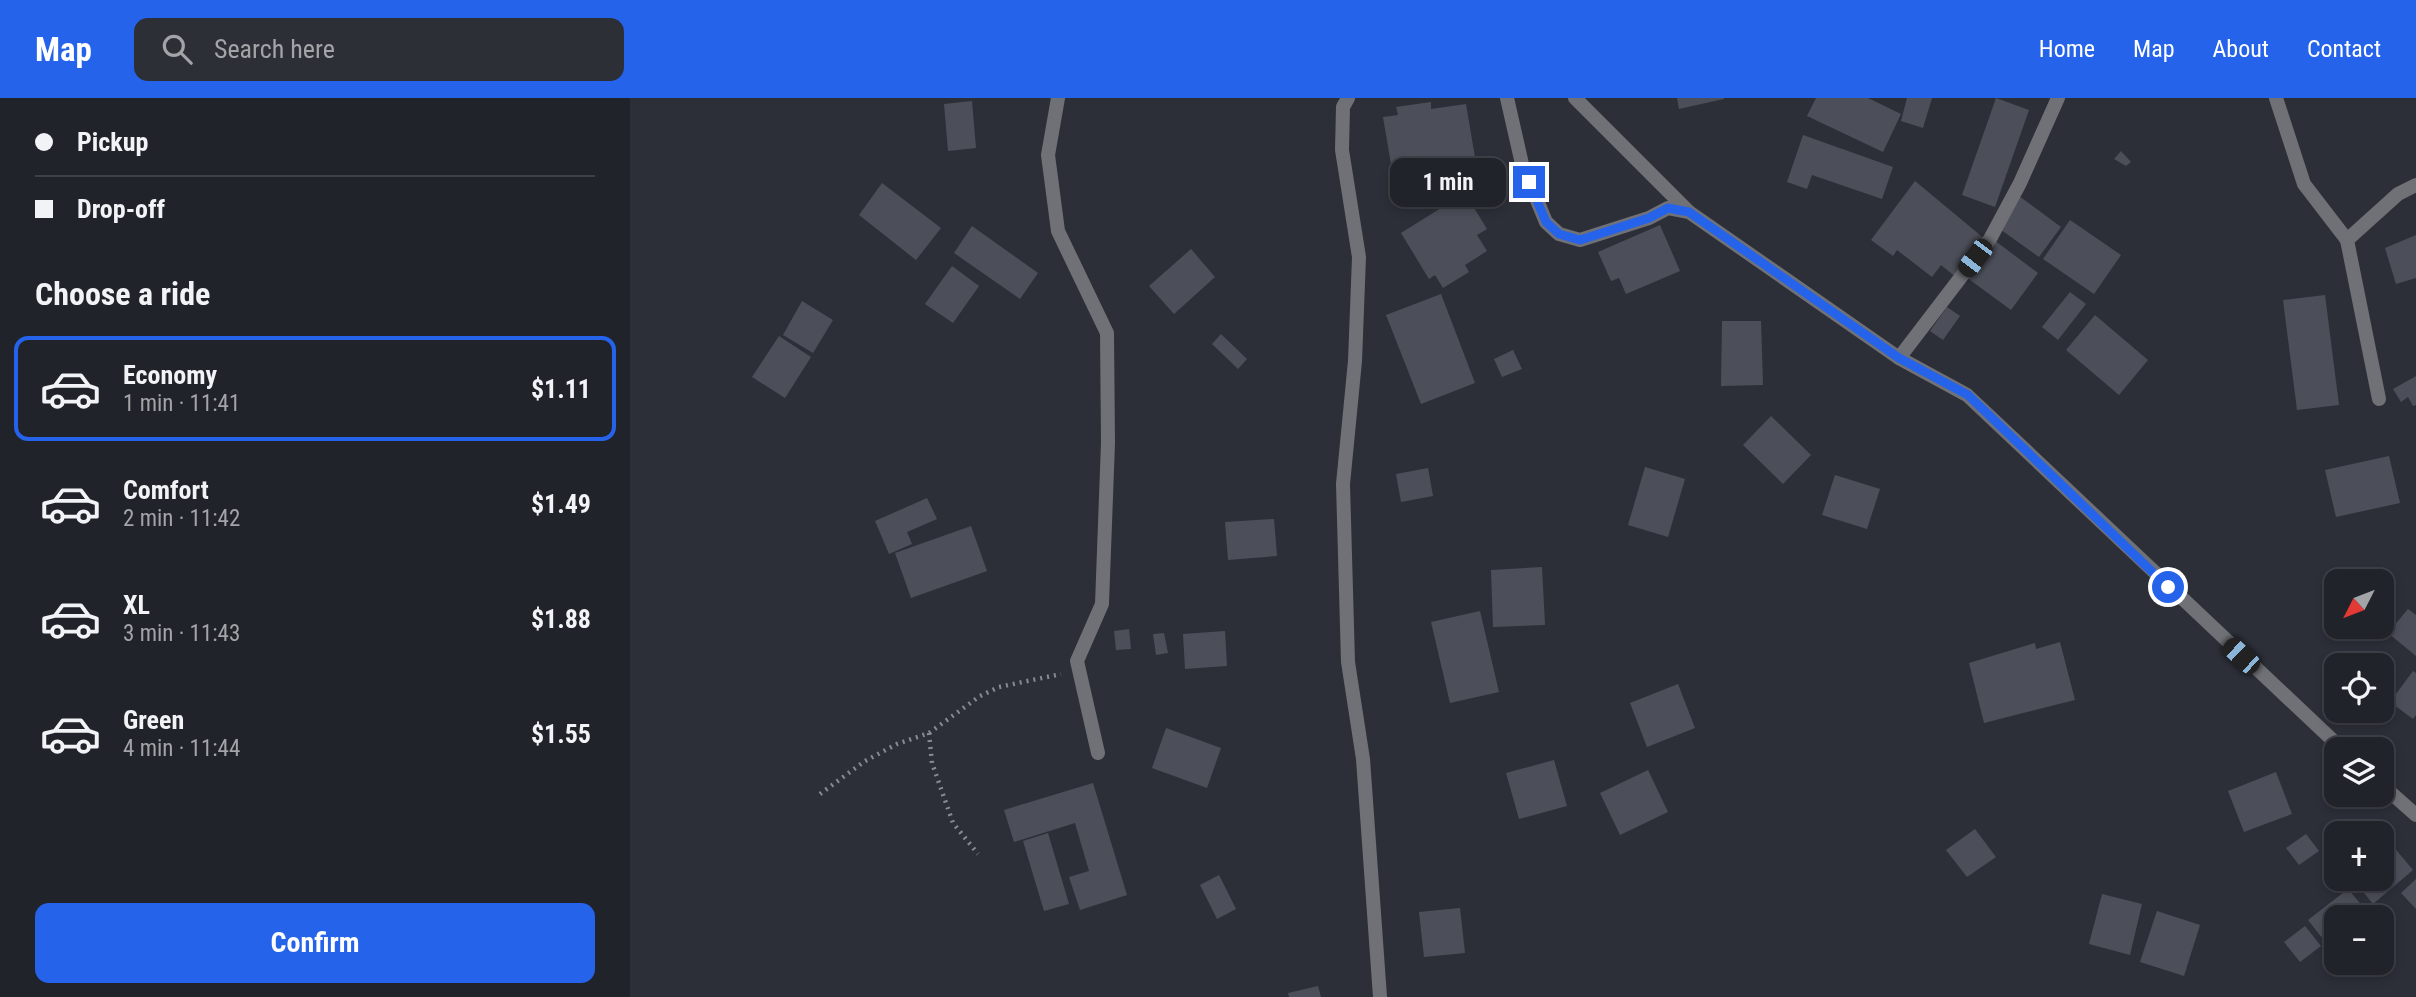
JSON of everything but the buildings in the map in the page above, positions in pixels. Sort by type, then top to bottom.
[{"type":"street","points":[[1058,98],[1048,155],[1058,231],[1107,333],[1108,443],[1102,604],[1077,661],[1098,754]]},
{"type":"street","points":[[1348,98],[1343,107],[1342,150],[1359,257],[1355,361],[1343,484],[1348,662],[1363,759],[1380,997]]},
{"type":"street","points":[[1507,98],[1522,164],[1546,222],[1559,234],[1580,240],[1649,218],[1668,208],[1689,212]]},
{"type":"street","points":[[1574,98],[1689,212],[1899,358],[1968,395],[2329,737]]},
{"type":"street","points":[[1899,358],[1990,239],[2020,183],[2058,98]]},
{"type":"street","points":[[2276,98],[2304,184],[2347,240],[2379,399]]},
{"type":"street","points":[[2347,240],[2398,194],[2416,185]]},
{"type":"street","points":[[2394,796],[2416,815]]},
{"type":"path","points":[[820,794],[865,761],[897,744],[929,733],[980,696],[999,687],[1079,670]]},
{"type":"path","points":[[929,733],[932,763],[953,823],[978,854]]},
{"type":"route","points":[[1529,182],[1546,222],[1559,234],[1580,240],[1649,218],[1668,208],[1689,212],[1899,358],[1968,395],[2168,587]]}]
